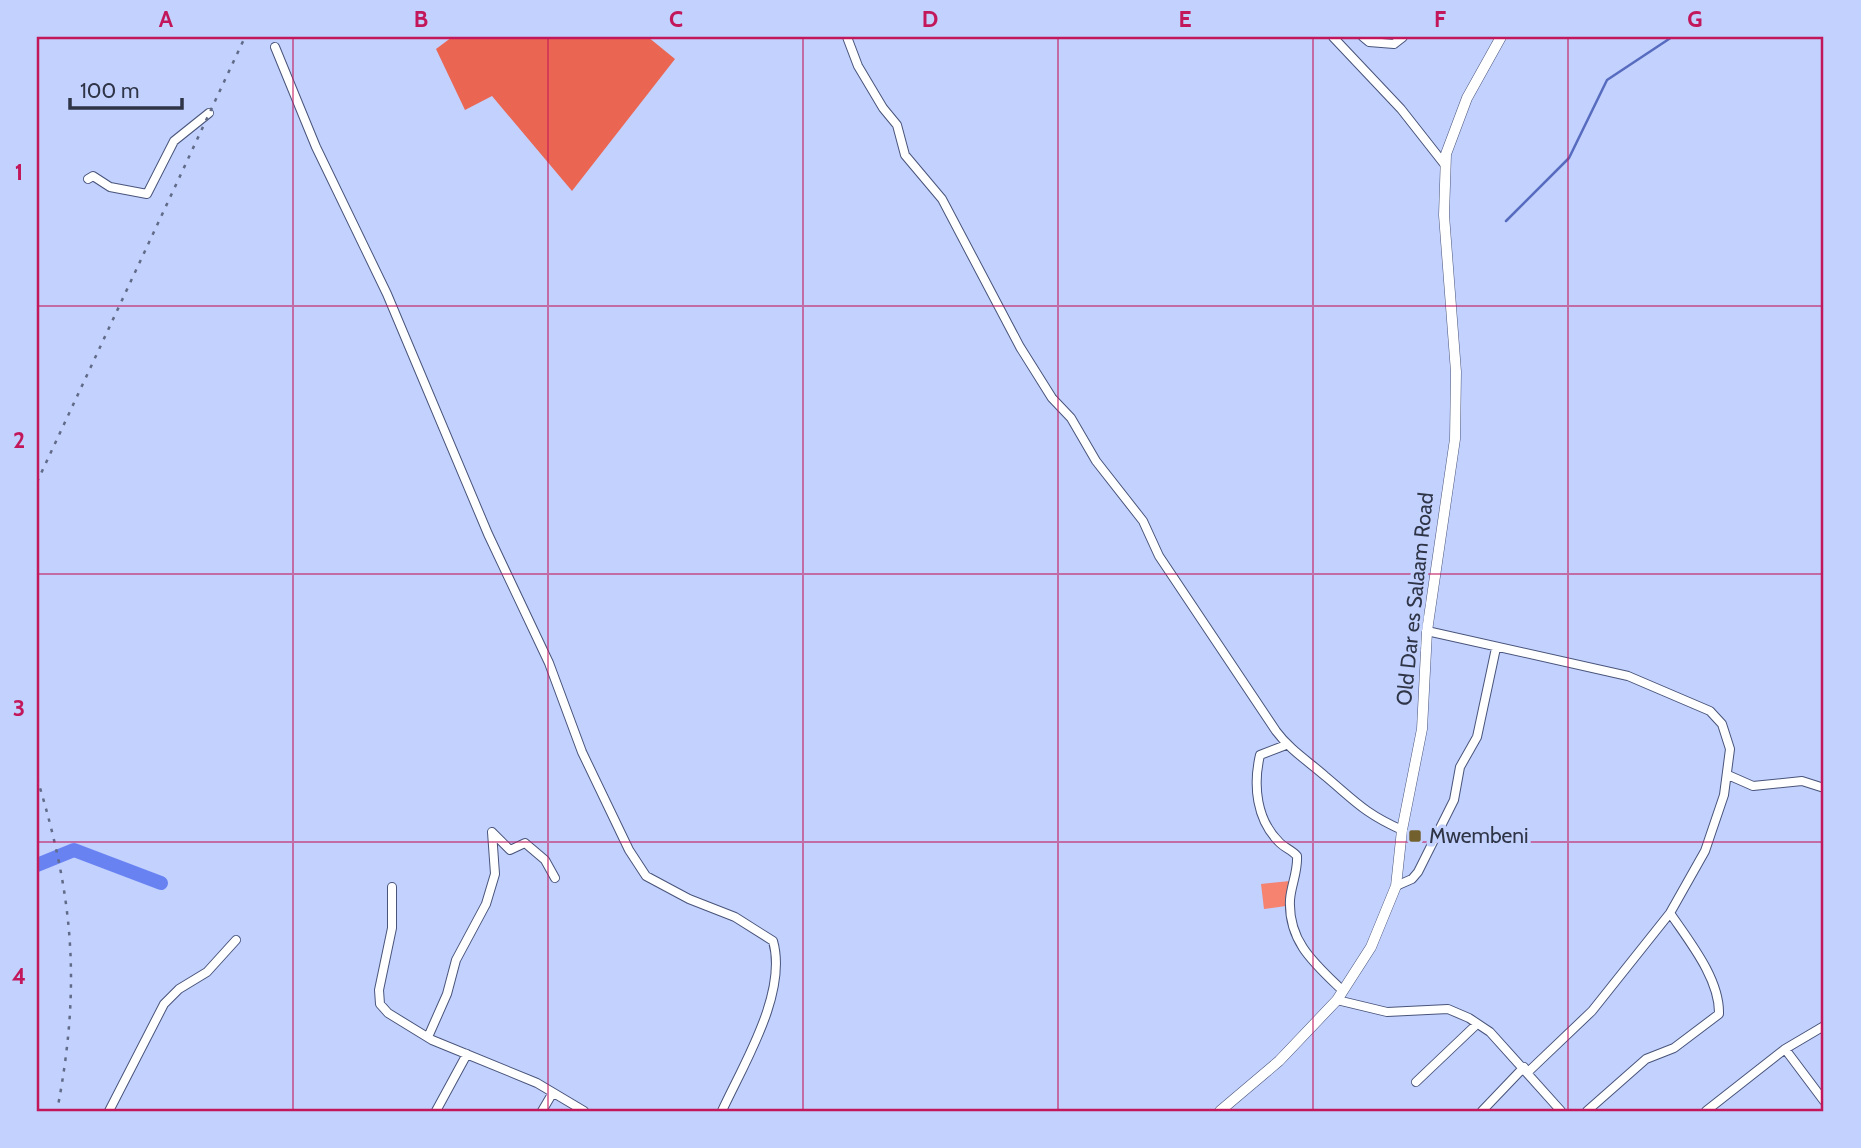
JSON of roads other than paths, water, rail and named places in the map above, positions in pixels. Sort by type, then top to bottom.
[{"type":"street","points":[[847,37],[858,66],[883,108],[897,125],[905,155],[942,199],[1020,347],[1052,398],[1071,418],[1096,461],[1143,521],[1159,556],[1286,745],[1363,810],[1402,830]]},
{"type":"street","points":[[1332,37],[1401,109],[1445,165]]},
{"type":"street","points":[[1363,37],[1369,42],[1394,44],[1403,37]]},
{"type":"street","name":"Old Dar es Salaam Road","points":[[1220,1111],[1279,1061],[1340,995],[1371,947],[1396,886],[1402,830],[1422,729],[1427,631],[1455,439],[1456,372],[1444,215],[1445,165],[1449,142],[1467,98],[1501,37]]},
{"type":"street","points":[[275,47],[316,147],[387,294],[488,534],[549,663],[582,752],[629,850],[646,876],[690,899],[734,917],[773,941],[777,954],[766,1016],[722,1111]]},
{"type":"street","points":[[88,179],[93,176],[110,187],[147,194],[174,141],[209,113]]},
{"type":"street","points":[[1427,631],[1628,676],[1710,710],[1723,724],[1730,749],[1728,775],[1705,851],[1670,914],[1592,1011],[1482,1111]]},
{"type":"street","points":[[1396,886],[1412,879],[1418,872],[1454,800],[1460,766],[1481,724],[1496,648]]},
{"type":"street","points":[[1286,745],[1261,755],[1256,780],[1259,806],[1274,836],[1297,856],[1298,867],[1290,898],[1296,940],[1304,952],[1340,995],[1387,1012],[1448,1009],[1490,1032],[1561,1111]]},
{"type":"street","points":[[1728,775],[1753,786],[1802,781],[1824,788]]},
{"type":"street","points":[[428,1037],[447,993],[456,960],[486,904],[495,874],[492,832],[510,850],[525,843],[545,860],[555,878]]},
{"type":"street","points":[[392,887],[391,928],[380,973],[380,1004],[388,1013],[428,1037],[537,1083],[584,1111]]},
{"type":"street","points":[[1587,1111],[1646,1059],[1674,1048],[1720,1014],[1712,983],[1688,938],[1670,914]]},
{"type":"street","points":[[108,1111],[164,1004],[179,989],[207,972],[236,940]]},
{"type":"street","points":[[1416,1082],[1476,1024]]},
{"type":"street","points":[[1706,1111],[1785,1049],[1824,1026]]},
{"type":"street","points":[[1785,1049],[1824,1101]]},
{"type":"street","points":[[436,1111],[467,1054]]},
{"type":"street","points":[[542,1111],[552,1094]]},
{"type":"waterway","points":[[1506,221],[1569,158],[1607,80],[1672,37]]},
{"type":"waterway","points":[[37,865],[74,850],[161,883]]},
{"type":"railway","points":[[37,482],[245,37]]},
{"type":"railway","points":[[37,778],[59,863],[70,943],[69,1024],[57,1111]]},
{"type":"place","name":"Mwembeni","points":[[1415,836]]}]
